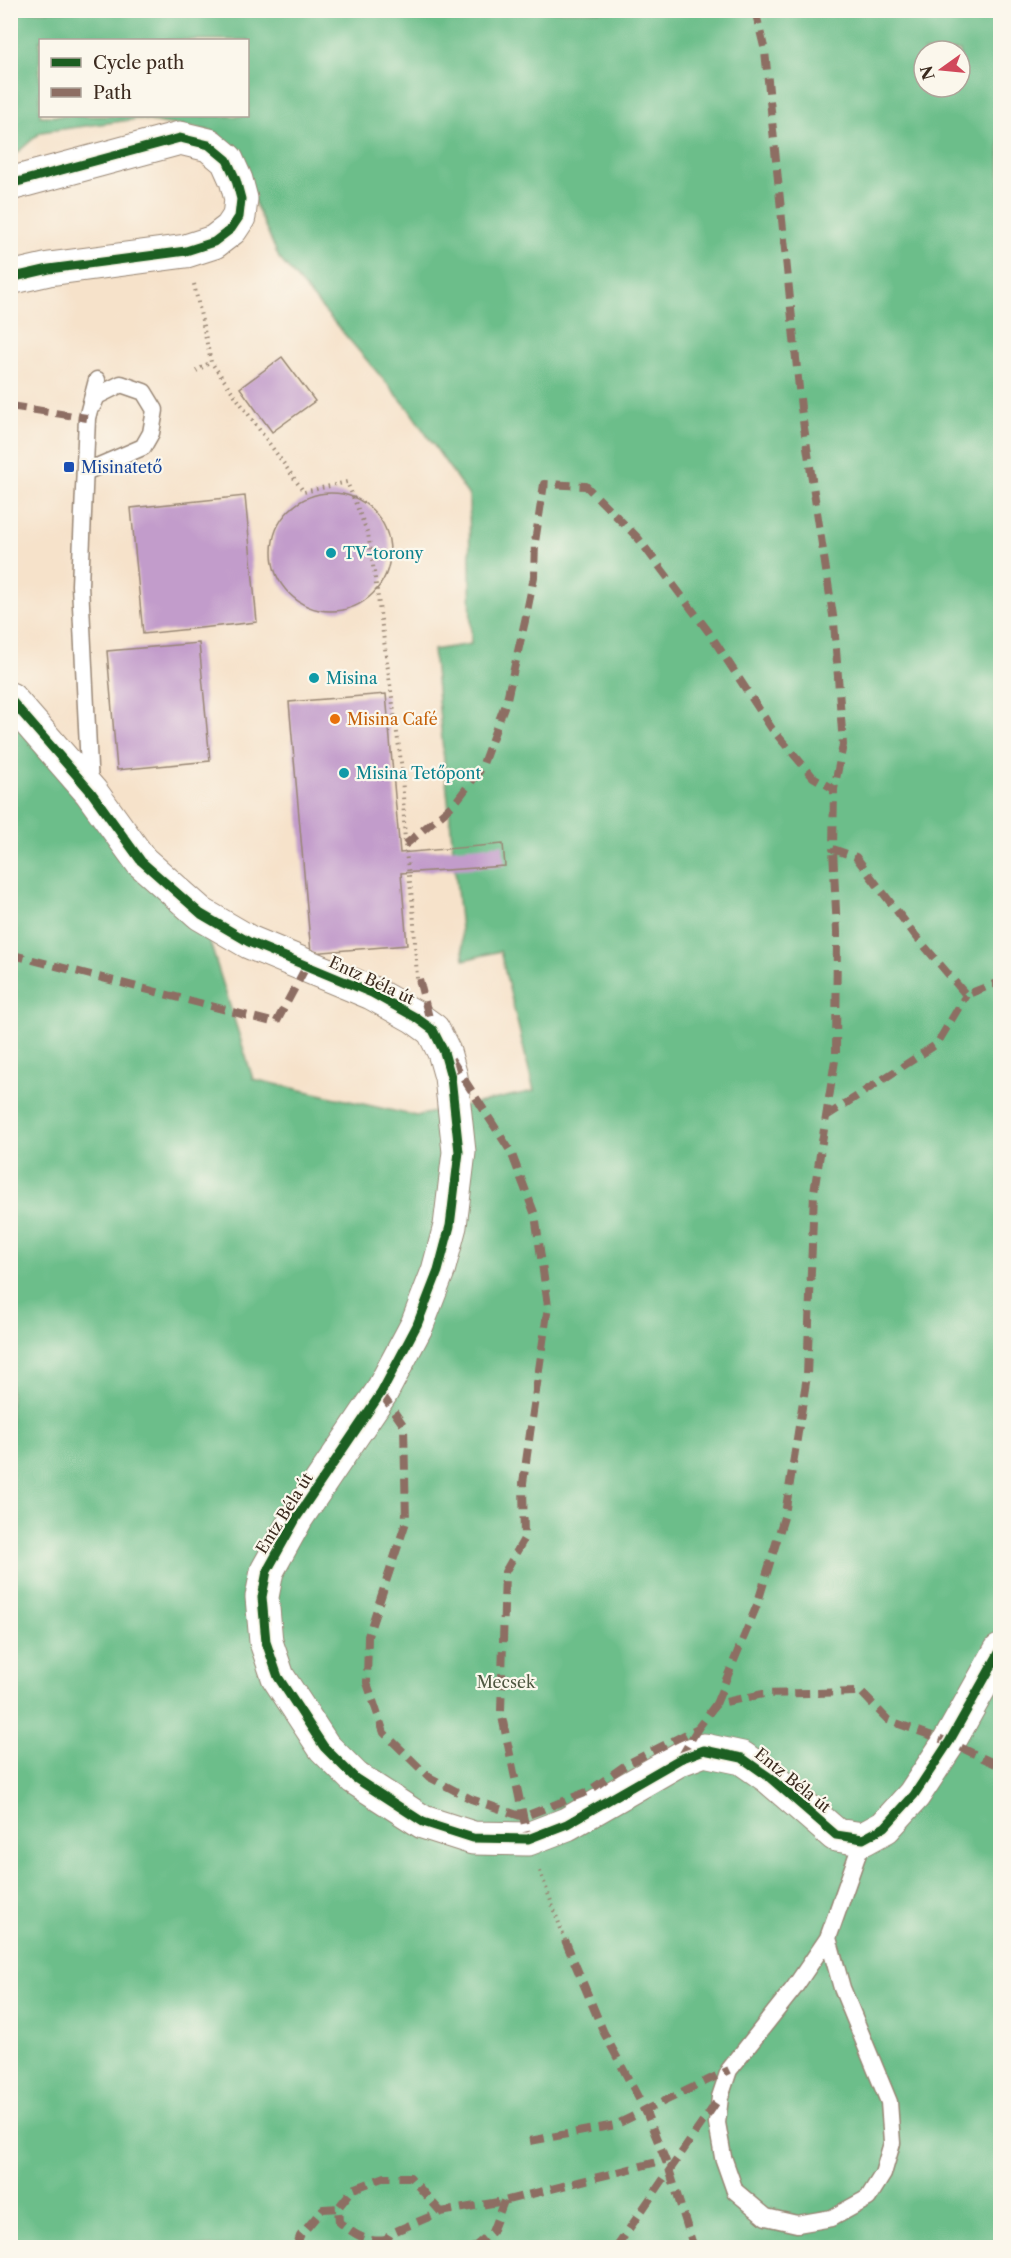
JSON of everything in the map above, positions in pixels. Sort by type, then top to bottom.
[{"type":"street","points":[[10,184],[180,138],[209,145],[227,160],[241,199],[238,217],[231,229],[214,242],[186,251],[49,269],[10,278]]},
{"type":"street","name":"Entz Béla út","points":[[10,699],[91,792],[141,861],[201,914],[249,942],[372,993],[416,1017],[433,1030],[444,1052],[451,1077],[459,1152],[450,1226],[438,1272],[417,1325],[381,1393],[297,1517],[267,1571],[261,1597],[266,1642],[278,1677],[324,1747],[355,1778],[423,1822],[472,1838],[528,1839],[567,1824],[680,1759],[704,1750],[741,1758],[770,1778],[836,1834],[863,1839]]},
{"type":"street","points":[[863,1839],[885,1827],[914,1795],[949,1742],[1000,1651]]},
{"type":"lane","points":[[91,792],[80,585],[87,418],[97,380]]},
{"type":"lane","points":[[85,472],[143,447],[151,433],[155,410],[144,392],[120,384],[97,396],[87,418]]},
{"type":"lane","points":[[828,1938],[842,1988],[889,2102],[892,2143],[883,2174],[868,2198],[832,2218],[797,2224],[766,2217],[735,2191],[723,2157],[718,2114],[729,2070],[794,1988],[828,1938],[863,1839]]},
{"type":"path","points":[[186,251],[211,362],[304,492],[347,482],[364,524],[377,591],[402,769],[405,845],[419,980]]},
{"type":"path","points":[[196,371],[211,362]]},
{"type":"path","points":[[528,1839],[565,1940]]},
{"type":"green space","name":"Mecsek","points":[[11,11],[1000,11],[1000,2247],[11,2247],[10,699],[201,914],[253,1079],[416,1116],[534,1091],[500,951],[464,960],[433,650],[471,644],[469,496],[408,408],[279,258],[231,148],[211,131],[138,119],[41,132],[11,158]]},
{"type":"building","points":[[282,357],[315,401],[272,432],[240,388]]},
{"type":"building","name":"TV-torony","points":[[331,493],[354,497],[373,510],[386,529],[390,552],[386,575],[373,594],[354,607],[331,611],[308,607],[289,594],[276,575],[272,552],[276,529],[289,510],[308,497]]},
{"type":"building","points":[[245,496],[257,622],[143,634],[131,508]]},
{"type":"building","points":[[199,643],[210,761],[117,770],[107,651]]},
{"type":"building","name":"Misina Tetőpont","points":[[386,694],[400,853],[503,844],[505,866],[401,873],[407,945],[311,953],[289,702]]},
{"type":"marked path","points":[[755,10],[765,51],[801,408],[834,622],[843,745],[834,789]]},
{"type":"marked path","points":[[10,406],[87,418]]},
{"type":"marked path","points":[[405,845],[455,803],[481,769],[507,699],[525,621],[534,577],[535,542],[544,484],[586,486],[638,538],[708,631],[772,729],[813,777],[834,789],[833,849],[856,857],[915,935],[966,995],[994,984],[1000,986]]},
{"type":"marked path","points":[[716,1704],[757,1605],[785,1514],[807,1376],[814,1192],[836,1054],[837,932],[833,849]]},
{"type":"marked path","points":[[10,954],[276,1023],[306,967]]},
{"type":"marked path","points":[[419,979],[432,1029]]},
{"type":"marked path","points":[[825,1117],[937,1044],[966,995]]},
{"type":"marked path","points":[[451,1059],[511,1152],[535,1215],[548,1306],[523,1483],[524,1539],[505,1572],[501,1712],[528,1839]]},
{"type":"marked path","points":[[381,1393],[404,1426],[406,1522],[368,1636],[367,1683],[384,1733],[429,1777],[471,1799],[523,1817],[589,1791],[627,1764],[698,1728],[716,1704],[763,1694],[861,1692],[888,1720],[949,1742],[1000,1766]]},
{"type":"marked path","points":[[680,1759],[698,1728]]},
{"type":"marked path","points":[[565,1940],[604,2033],[646,2112],[669,2169],[694,2248]]},
{"type":"marked path","points":[[530,2141],[615,2125],[729,2070]]},
{"type":"marked path","points":[[616,2248],[720,2097]]},
{"type":"marked path","points":[[382,2248],[391,2233],[441,2212],[504,2201],[665,2160]]},
{"type":"marked path","points":[[386,2240],[379,2241],[361,2237],[339,2222],[338,2208],[353,2189],[385,2177],[410,2177],[441,2212]]},
{"type":"marked path","points":[[473,2248],[492,2232],[504,2201]]},
{"type":"marked path","points":[[296,2248],[300,2236],[323,2209],[338,2208]]},
{"type":"cycle path","points":[[10,184],[180,138],[209,145],[227,160],[241,199],[239,217],[231,229],[214,242],[186,251],[49,269],[10,278]]},
{"type":"cycle path","points":[[10,699],[91,792],[141,861],[201,914],[249,942],[372,993],[415,1017],[433,1030],[444,1052],[451,1077],[459,1152],[450,1226],[438,1271],[417,1325],[381,1393],[297,1517],[267,1571],[262,1597],[266,1642],[278,1677],[324,1747],[355,1778],[423,1822],[473,1838],[528,1839],[567,1824],[680,1759],[704,1750],[742,1758],[769,1777],[836,1835],[863,1839],[885,1827],[914,1795],[949,1742],[1000,1651]]},
{"type":"place","name":"Misinatető","points":[[69,467]]},
{"type":"place","name":"TV-torony","points":[[331,553]]},
{"type":"place","name":"Misina","points":[[314,678]]},
{"type":"place","name":"Misina Café","points":[[335,719]]},
{"type":"place","name":"Misina Tetőpont","points":[[344,773]]}]
